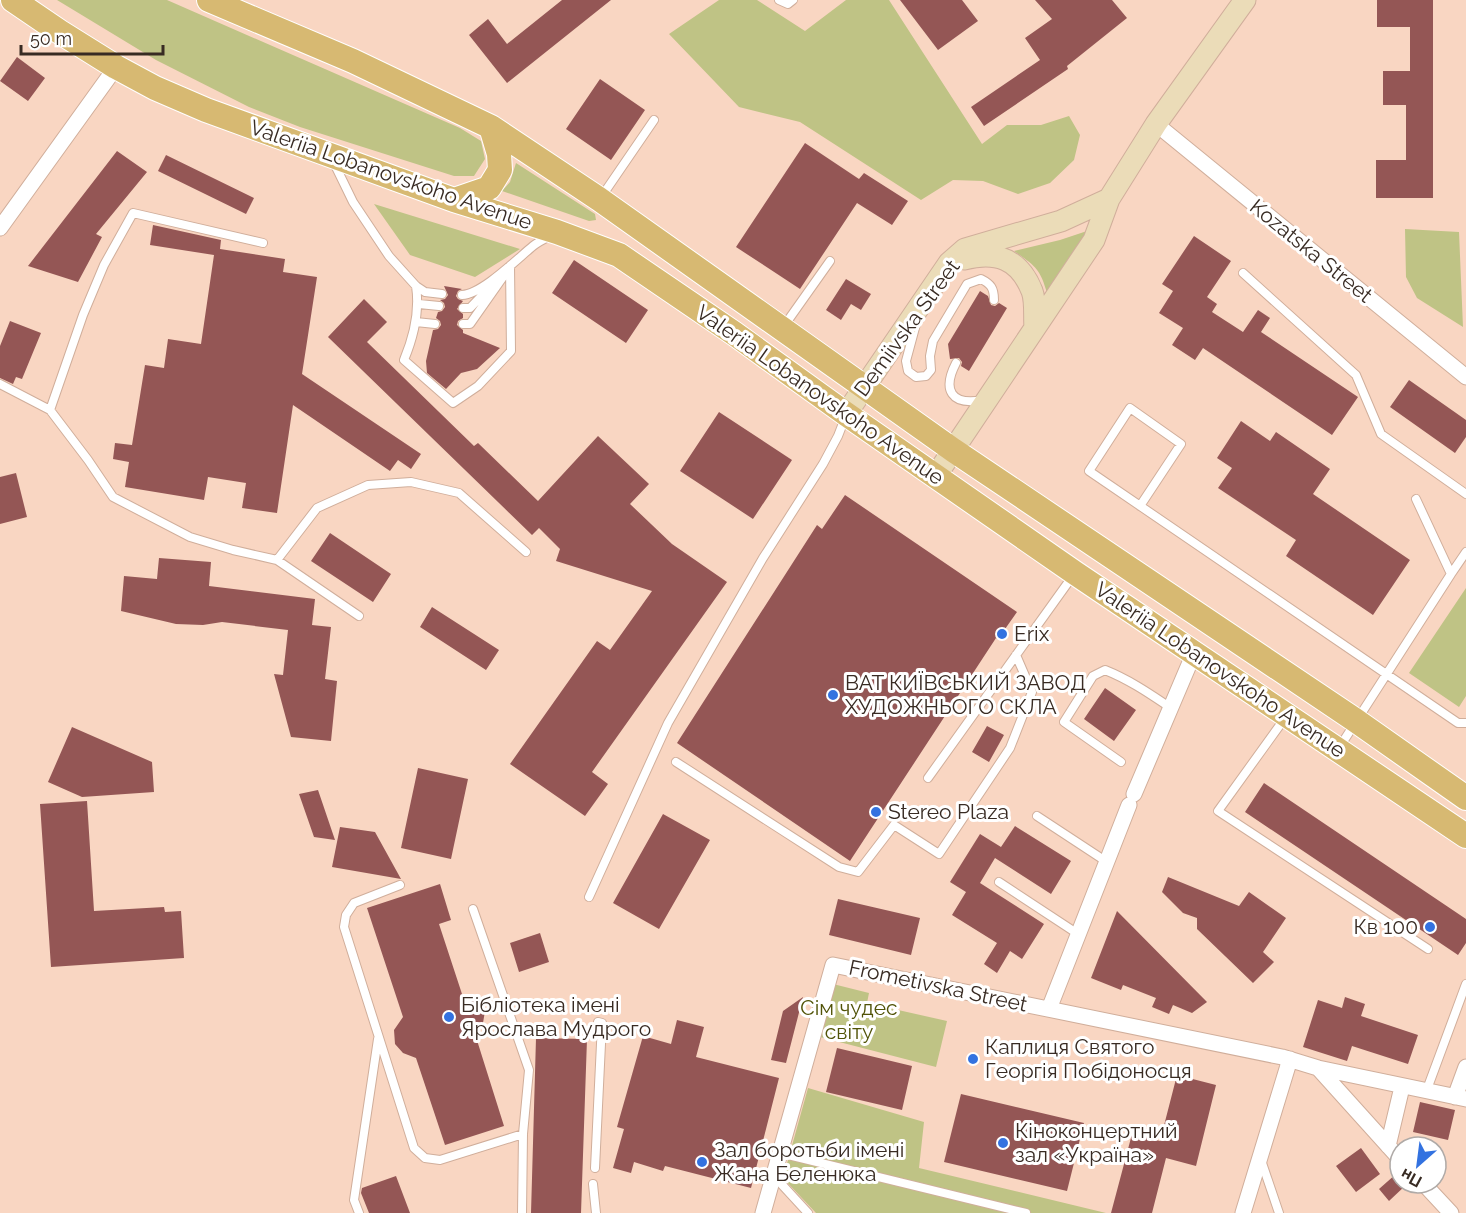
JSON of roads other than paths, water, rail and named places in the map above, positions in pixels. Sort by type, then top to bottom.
[{"type":"main road","name":"Valeriia Lobanovskoho Avenue","points":[[13,0],[116,67],[155,88],[206,110],[454,200],[557,232],[619,255],[735,334],[935,477],[1466,836]]},
{"type":"main road","name":"Valeriia Lobanovskoho Avenue","points":[[215,2],[353,61],[491,127],[599,199],[953,450],[1355,720],[1466,798]]},
{"type":"main road","points":[[454,200],[489,188],[500,170],[499,153],[491,127]]},
{"type":"street","points":[[935,477],[1094,240],[1109,199],[1156,124],[1245,0]]},
{"type":"street","points":[[0,228],[116,67]]},
{"type":"street","name":"Kozatska Street","points":[[1156,124],[1466,377]]},
{"type":"street","name":"Demiivska Street","points":[[846,414],[949,263],[965,249],[1061,220],[1109,199]]},
{"type":"street","points":[[949,263],[979,255],[1001,257],[1019,270],[1032,292],[1035,328]]},
{"type":"street","name":"Frometivska Street","points":[[1049,1009],[1132,800],[1194,653]]},
{"type":"street","name":"Frometivska Street","points":[[763,1213],[833,964],[1290,1059],[1318,1068],[1460,1098]]},
{"type":"street","points":[[1243,1213],[1290,1059]]},
{"type":"street","points":[[1460,1098],[1466,1067]]},
{"type":"street","points":[[1318,1068],[1388,1146]]},
{"type":"street","points":[[1391,1135],[1402,1087]]},
{"type":"street","points":[[1434,1195],[1451,1213]]},
{"type":"lane","points":[[779,0],[788,4],[793,0]]},
{"type":"lane","points":[[599,199],[654,120]]},
{"type":"lane","points":[[331,156],[353,202],[389,255],[425,292],[442,294]]},
{"type":"lane","points":[[50,410],[83,315],[104,264],[133,213],[263,243]]},
{"type":"lane","points":[[463,308],[470,308],[510,266],[535,244],[557,232]]},
{"type":"lane","points":[[781,330],[830,261]]},
{"type":"lane","points":[[417,286],[419,304],[416,322],[412,341],[404,360],[453,403],[478,386],[511,351],[510,266]]},
{"type":"lane","points":[[462,295],[469,295],[510,266]]},
{"type":"lane","points":[[463,324],[470,324],[510,266]]},
{"type":"lane","points":[[1243,273],[1356,375],[1381,434],[1466,494]]},
{"type":"lane","points":[[923,300],[906,361],[908,371],[916,377],[926,376],[931,370],[930,356],[933,341],[967,284],[981,279],[990,284],[994,291],[994,300]]},
{"type":"lane","points":[[419,304],[439,306]]},
{"type":"lane","points":[[416,322],[435,324]]},
{"type":"lane","points":[[956,363],[950,374],[948,386],[952,395],[961,401],[987,399]]},
{"type":"lane","points":[[0,384],[50,410],[113,497],[190,537],[277,560],[359,616]]},
{"type":"lane","points":[[1140,506],[1181,444],[1131,408],[1089,471],[1140,506],[1458,723],[1466,723]]},
{"type":"lane","points":[[589,897],[668,723],[763,558],[823,464],[838,436],[846,414]]},
{"type":"lane","points":[[277,560],[317,508],[368,485],[411,482],[459,493],[526,552]]},
{"type":"lane","points":[[1416,499],[1452,574]]},
{"type":"lane","points":[[1338,749],[1466,552]]},
{"type":"lane","points":[[928,778],[1075,573]]},
{"type":"lane","points":[[676,762],[839,867],[858,872],[894,825],[939,854],[1010,748],[1032,692],[1016,655]]},
{"type":"lane","points":[[1122,762],[1064,722],[1093,676],[1105,670],[1139,686],[1171,708]]},
{"type":"lane","points":[[1287,714],[1218,811],[1428,949]]},
{"type":"lane","points":[[1037,816],[1107,862]]},
{"type":"lane","points":[[999,882],[1078,934]]},
{"type":"lane","points":[[400,885],[354,903],[346,915],[344,927],[414,1148],[425,1158],[440,1160],[524,1134]]},
{"type":"lane","points":[[473,909],[529,1070],[524,1134],[522,1213]]},
{"type":"lane","points":[[1426,1092],[1466,984]]},
{"type":"lane","points":[[595,1168],[602,1023],[598,1022]]},
{"type":"lane","points":[[359,1213],[354,1200],[378,1038]]},
{"type":"lane","points":[[780,1153],[1026,1213]]},
{"type":"lane","points":[[1260,1157],[1279,1213]]},
{"type":"lane","points":[[774,1176],[808,1213]]},
{"type":"lane","points":[[593,1184],[596,1213]]},
{"type":"place","name":"Erix","points":[[1002,634]]},
{"type":"place","name":"ВАТ КИЇВСЬКИЙ ЗАВОД ХУДОЖНЬОГО СКЛА","points":[[833,695]]},
{"type":"place","name":"Stereo Plaza","points":[[876,812]]},
{"type":"place","name":"Кв 100","points":[[1430,927]]},
{"type":"place","name":"Бібліотека імені Ярослава Мудрого","points":[[449,1017]]},
{"type":"place","name":"Каплиця Святого Георгія Побідоносця","points":[[973,1059]]},
{"type":"place","name":"Кіноконцертний зал «Україна»","points":[[1003,1143]]},
{"type":"place","name":"Зал боротьби імені Жана Беленюка","points":[[702,1162]]},
{"type":"park label","name":"Сім чудес світу","points":[[849,1020]]}]
